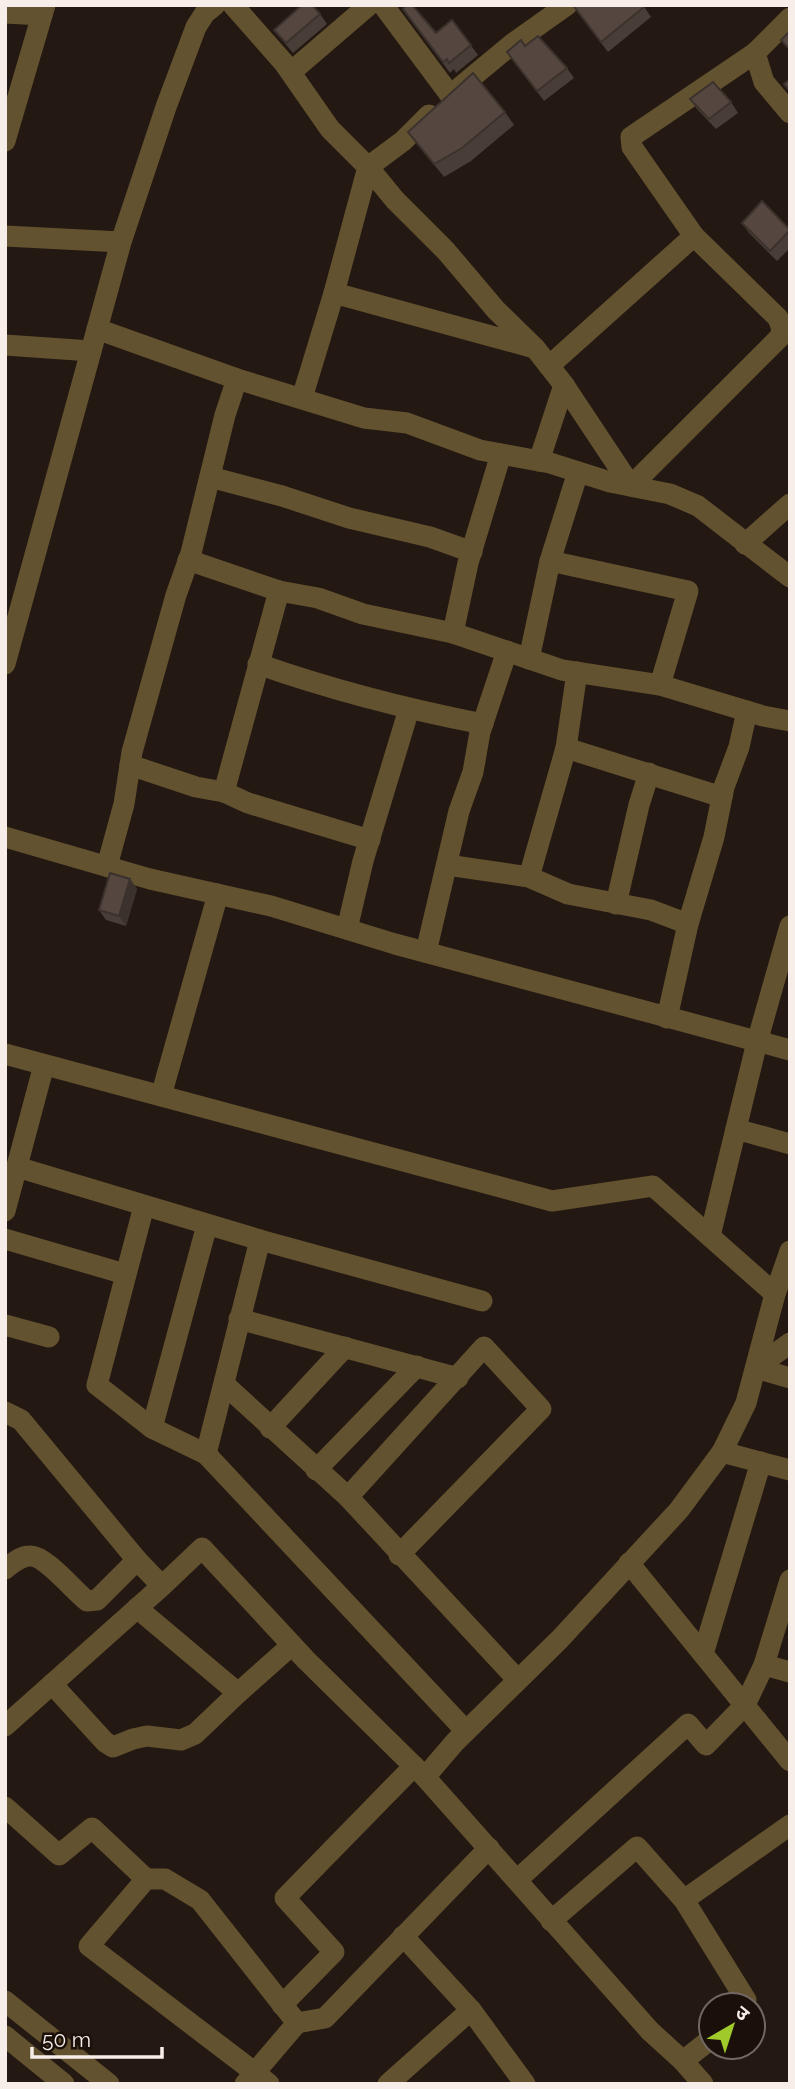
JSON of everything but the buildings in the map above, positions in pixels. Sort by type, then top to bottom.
[{"type":"street","points":[[5,664],[121,242],[196,27],[205,13],[215,5]]},
{"type":"street","points":[[233,5],[291,72],[330,129],[446,251],[496,310],[535,348],[564,385],[631,486]]},
{"type":"street","points":[[291,72],[369,5]]},
{"type":"street","points":[[383,5],[450,95]]},
{"type":"street","points":[[302,398],[368,167],[403,141],[450,95],[512,44],[567,5]]},
{"type":"street","points":[[5,13],[43,10],[15,79],[5,141]]},
{"type":"street","points":[[631,486],[780,337],[782,328],[778,318],[694,236],[632,147],[631,138],[755,53],[790,18]]},
{"type":"street","points":[[755,53],[764,82],[790,113]]},
{"type":"street","points":[[5,236],[121,242]]},
{"type":"street","points":[[549,366],[694,236]]},
{"type":"street","points":[[334,293],[535,348]]},
{"type":"street","points":[[97,329],[237,380],[363,418],[407,423],[480,450],[539,461],[670,494],[698,506],[790,577]]},
{"type":"street","points":[[5,345],[91,351]]},
{"type":"street","points":[[107,866],[160,650],[188,561],[225,415],[237,380]]},
{"type":"street","points":[[539,461],[564,385]]},
{"type":"street","points":[[453,633],[472,552],[501,454]]},
{"type":"street","points":[[529,659],[550,561],[579,472]]},
{"type":"street","points":[[210,477],[282,496],[349,518],[430,537],[472,552]]},
{"type":"street","points":[[746,544],[790,504]]},
{"type":"street","points":[[188,561],[279,591],[318,598],[363,614],[453,633],[562,670],[660,685],[790,721]]},
{"type":"street","points":[[550,561],[688,591],[660,685]]},
{"type":"street","points":[[224,792],[279,591]]},
{"type":"street","points":[[426,953],[459,811],[474,772],[482,724],[507,651]]},
{"type":"street","points":[[258,664],[312,683],[409,709],[482,724]]},
{"type":"street","points":[[529,877],[566,748],[577,672]]},
{"type":"street","points":[[347,929],[409,709]]},
{"type":"street","points":[[667,1018],[688,924],[747,711]]},
{"type":"street","points":[[566,748],[722,797]]},
{"type":"street","points":[[130,765],[196,787],[224,792],[259,806],[370,840]]},
{"type":"street","points":[[616,904],[649,773]]},
{"type":"street","points":[[5,837],[107,866],[271,906],[426,953],[790,1050]]},
{"type":"street","points":[[447,866],[529,877],[568,894],[651,910],[688,924]]},
{"type":"street","points":[[161,1096],[218,894]]},
{"type":"street","points":[[710,1236],[757,1041],[790,926]]},
{"type":"street","points":[[5,1054],[552,1201],[653,1186],[775,1294]]},
{"type":"street","points":[[5,1212],[44,1065]]},
{"type":"street","points":[[736,1129],[790,1144]]},
{"type":"street","points":[[17,1167],[207,1225],[482,1301]]},
{"type":"street","points":[[144,1206],[97,1385],[152,1428],[206,1454],[466,1731]]},
{"type":"street","points":[[152,1428],[207,1225]]},
{"type":"street","points":[[5,1239],[125,1274]]},
{"type":"street","points":[[206,1454],[260,1240]]},
{"type":"street","points":[[282,2005],[334,1952],[285,1898],[419,1771],[466,1731],[560,1639],[679,1510],[722,1452],[747,1403],[775,1294],[790,1251]]},
{"type":"street","points":[[239,1319],[458,1378]]},
{"type":"street","points":[[5,1325],[49,1337]]},
{"type":"street","points":[[756,1368],[790,1343]]},
{"type":"street","points":[[270,1428],[345,1347]]},
{"type":"street","points":[[348,1497],[484,1347],[541,1409],[400,1555]]},
{"type":"street","points":[[316,1469],[417,1366]]},
{"type":"street","points":[[756,1368],[790,1378]]},
{"type":"street","points":[[224,1384],[348,1497],[517,1679]]},
{"type":"street","points":[[5,1412],[21,1420],[137,1560],[162,1586]]},
{"type":"street","points":[[722,1452],[790,1470]]},
{"type":"street","points":[[703,1654],[761,1462]]},
{"type":"street","points":[[5,1726],[202,1548],[292,1645],[419,1771],[650,2031],[683,2061],[703,2084]]},
{"type":"street","points":[[5,1569],[21,1557],[33,1555],[88,1601],[97,1600],[137,1560]]},
{"type":"street","points":[[629,1563],[790,1761]]},
{"type":"street","points":[[517,1880],[688,1724],[706,1745],[746,1705],[786,1605],[790,1580]]},
{"type":"street","points":[[137,1608],[238,1693]]},
{"type":"street","points":[[52,1684],[105,1742],[113,1747],[147,1736],[181,1740],[195,1734],[292,1645]]},
{"type":"street","points":[[764,1665],[790,1672]]},
{"type":"street","points":[[5,1807],[59,1855],[92,1828],[146,1879],[165,1879],[200,1900],[297,2023]]},
{"type":"street","points":[[684,1900],[790,1825]]},
{"type":"street","points":[[551,1921],[637,1847],[684,1900],[740,1991]]},
{"type":"street","points":[[146,1879],[89,1945],[256,2080],[297,2023],[325,2018],[489,1848]]},
{"type":"street","points":[[403,1936],[471,2010],[526,2084]]},
{"type":"street","points":[[5,2001],[109,2084]]},
{"type":"street","points":[[394,2082],[471,2010]]},
{"type":"street","points":[[5,2036],[64,2084]]},
{"type":"street","points":[[683,2061],[697,2050]]}]
